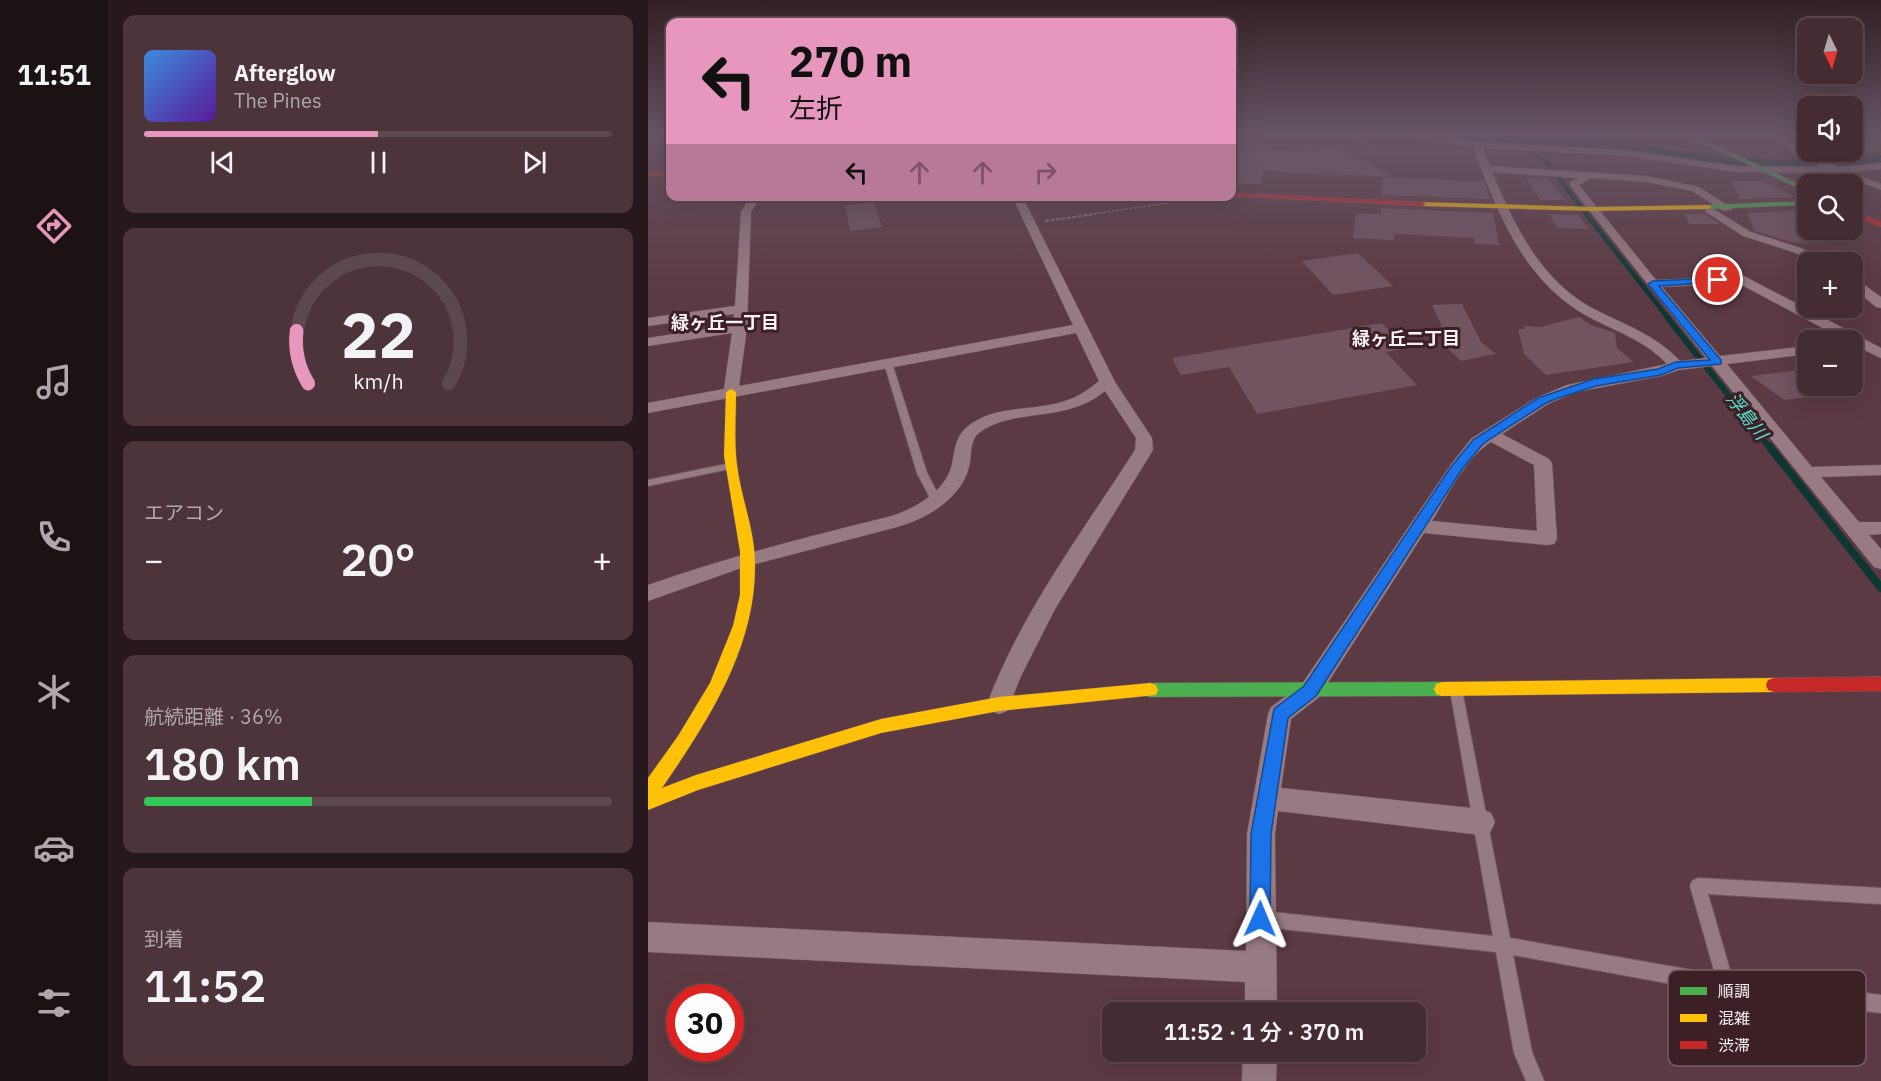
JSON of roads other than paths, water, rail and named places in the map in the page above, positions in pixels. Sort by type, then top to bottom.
[{"type":"main road","points":[[1236,195],[1592,210],[1710,210],[1797,204]]},
{"type":"main road","points":[[1863,217],[1881,225]]},
{"type":"main road","points":[[648,793],[683,744],[724,669],[741,619],[748,579],[747,559],[731,466],[732,392]]},
{"type":"main road","points":[[648,802],[696,783],[881,726],[999,704],[1133,690],[1310,691],[1881,684]]},
{"type":"street","points":[[1493,183],[1511,227],[1526,252],[1545,276],[1568,298],[1658,346],[1676,366]]},
{"type":"street","points":[[1574,183],[1592,210],[1881,562]]},
{"type":"street","points":[[1668,183],[1690,188],[1728,209]]},
{"type":"street","points":[[732,392],[740,328],[746,212],[753,201]]},
{"type":"street","points":[[999,704],[1009,676],[1046,606],[1144,450],[1144,438],[1107,382],[1019,201]]},
{"type":"street","points":[[1710,210],[1747,234],[1801,252]]},
{"type":"street","points":[[1653,284],[1740,279],[1832,330]]},
{"type":"street","points":[[1863,289],[1881,304]]},
{"type":"street","points":[[648,322],[741,309]]},
{"type":"street","points":[[648,342],[740,328]]},
{"type":"street","points":[[648,408],[1081,328]]},
{"type":"street","points":[[1863,342],[1881,340]]},
{"type":"street","points":[[1863,346],[1881,354]]},
{"type":"street","points":[[1261,1002],[1261,834],[1280,714],[1310,691],[1458,467],[1477,443],[1542,401],[1572,388],[1661,372],[1676,366],[1797,351]]},
{"type":"street","points":[[648,593],[747,559],[895,521],[920,511],[936,500],[952,484],[959,470],[962,446],[966,436],[975,428],[1004,417],[1075,405],[1095,394],[1107,382]]},
{"type":"street","points":[[1420,526],[1547,539],[1543,463],[1489,434]]},
{"type":"street","points":[[1807,472],[1881,470]]},
{"type":"street","points":[[1854,529],[1881,528]]},
{"type":"street","points":[[1267,798],[1481,822]]},
{"type":"street","points":[[648,937],[1262,967]]},
{"type":"street","points":[[1259,1081],[1260,1062]]},
{"type":"lane","points":[[888,363],[922,473],[936,500]]},
{"type":"lane","points":[[648,483],[731,466]]},
{"type":"lane","points":[[1456,689],[1505,945],[1523,1053],[1535,1081]]},
{"type":"lane","points":[[1722,970],[1698,886],[1881,896]]},
{"type":"lane","points":[[1260,919],[1505,945],[1668,975]]},
{"type":"lane","points":[[1866,1002],[1881,1004]]},
{"type":"waterway","name":"浮島川","points":[[1563,183],[1587,215]]},
{"type":"waterway","name":"浮島川","points":[[1586,214],[1668,318]]},
{"type":"waterway","name":"浮島川","points":[[1667,317],[1770,448]]},
{"type":"waterway","name":"浮島川","points":[[1769,446],[1881,588]]},
{"type":"district","name":"緑ヶ丘一丁目","points":[[725,322]]},
{"type":"district","name":"緑ヶ丘二丁目","points":[[1406,338]]}]
